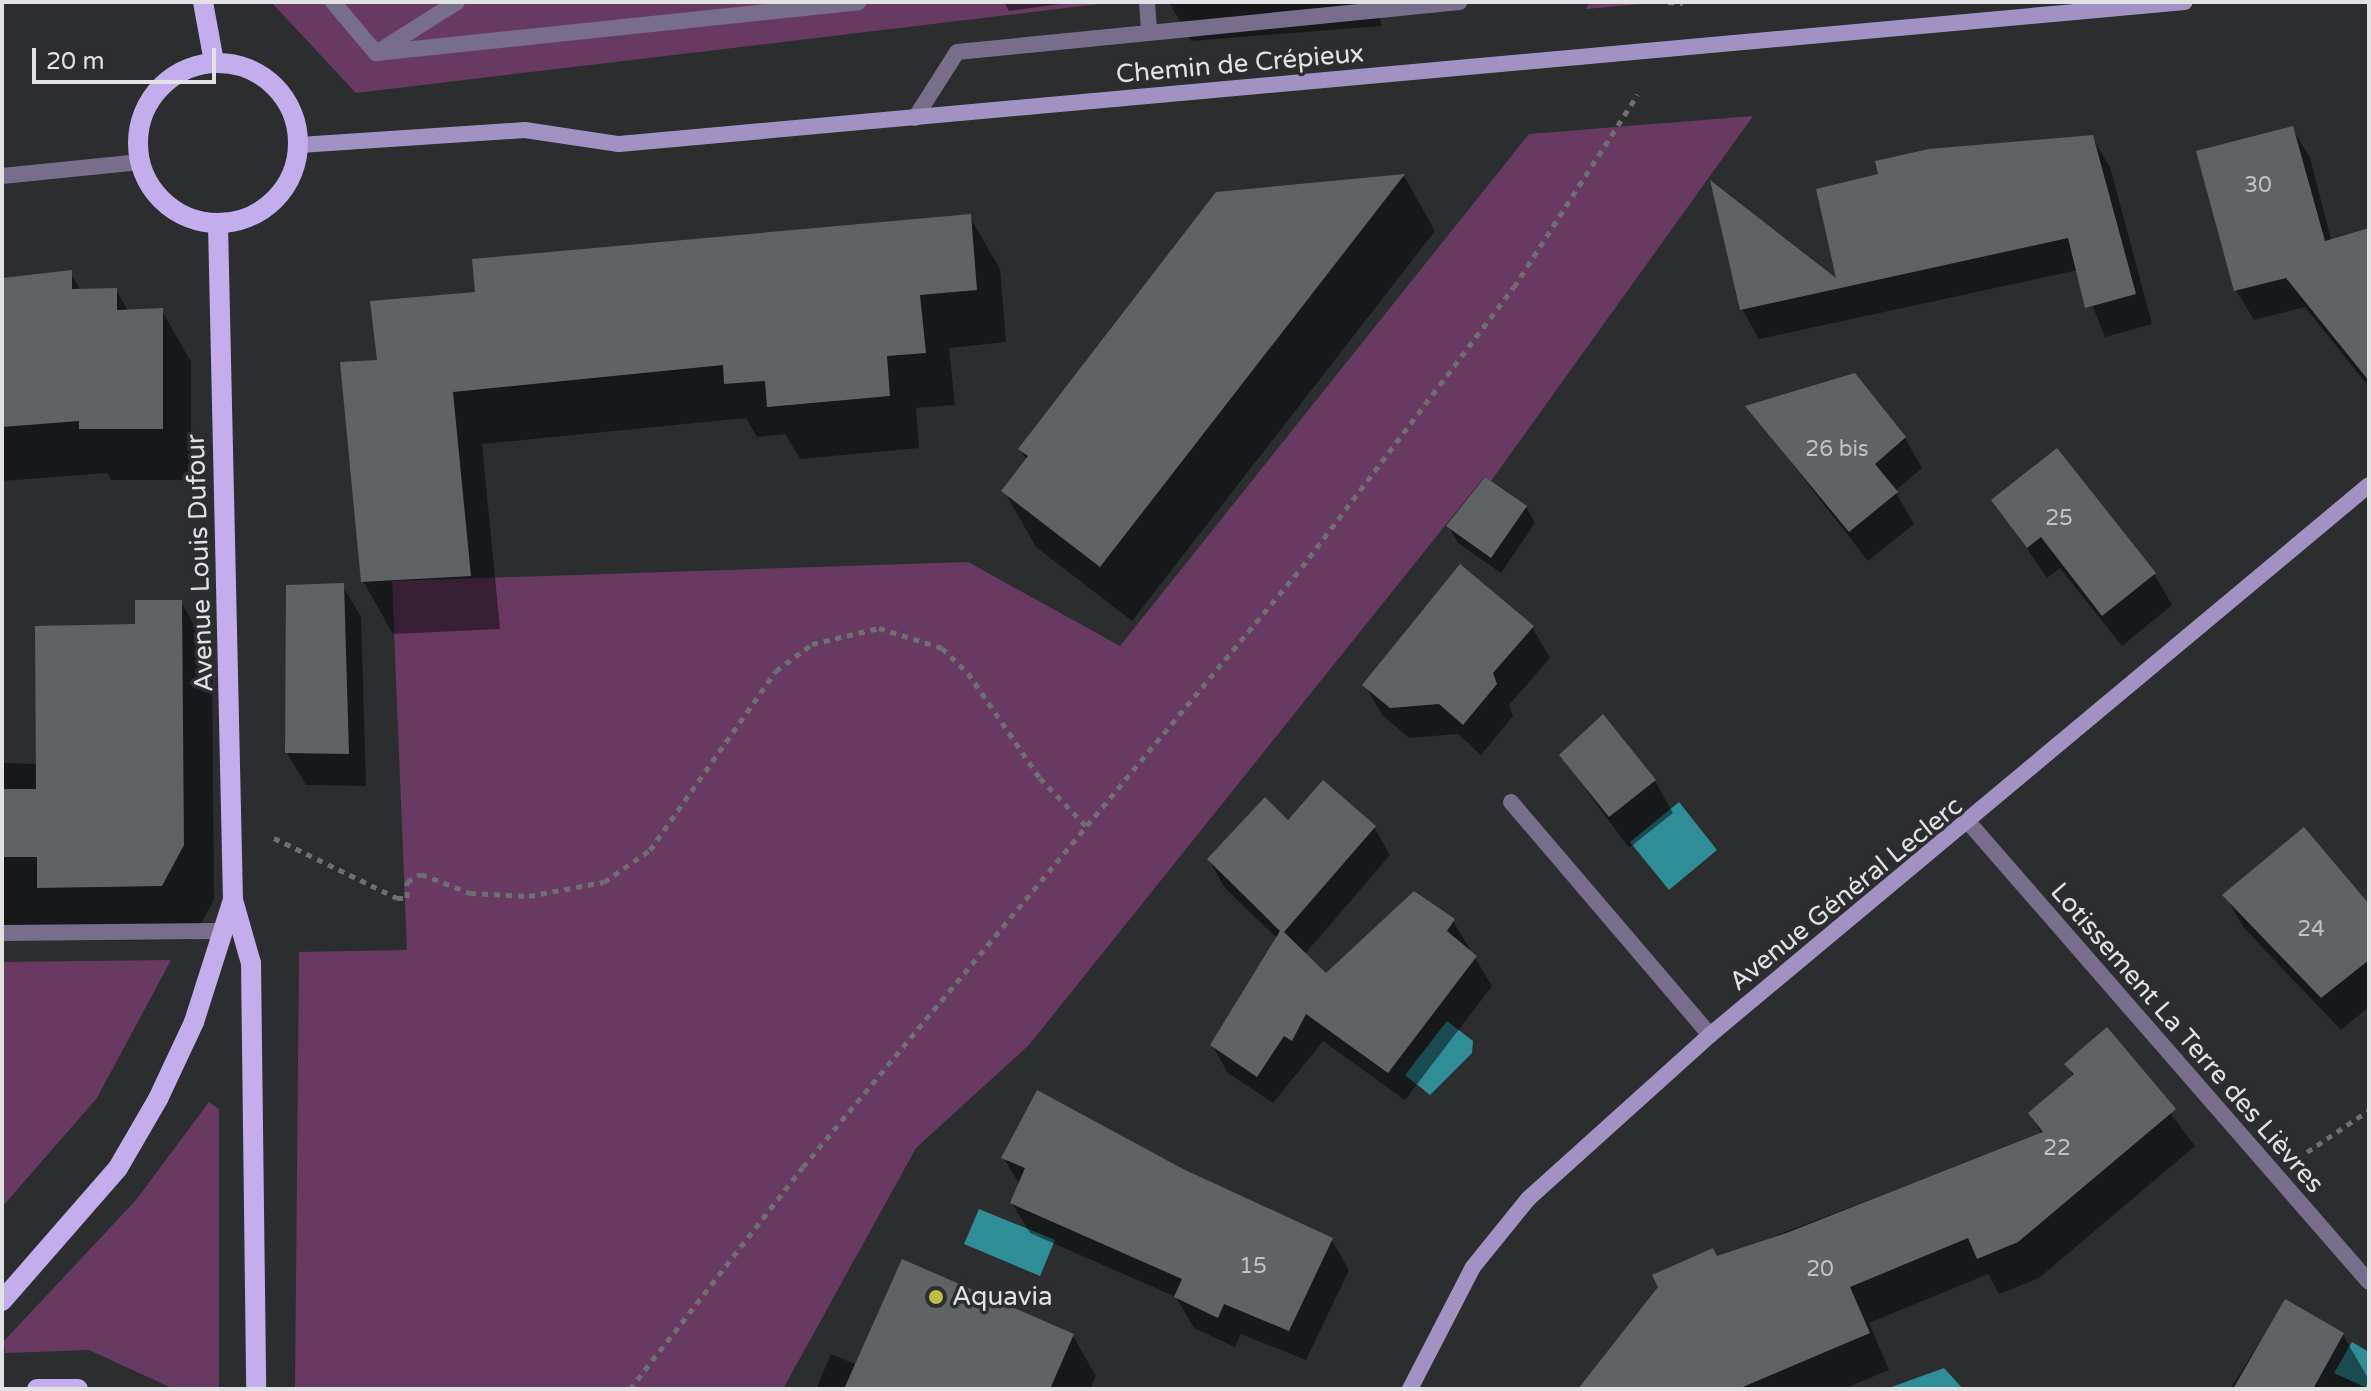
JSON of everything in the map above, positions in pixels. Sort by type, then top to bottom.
[{"type":"main road","points":[[203,2],[214,62]]},
{"type":"main road","points":[[214,62],[240,65],[274,86],[296,119],[300,145],[283,192],[265,209],[218,224],[168,207],[140,162],[142,115],[153,95],[180,73],[214,62]]},
{"type":"main road","name":"Avenue Louis Dufour","points":[[218,224],[233,900]]},
{"type":"main road","points":[[2,1301],[118,1168],[194,1022],[219,931],[233,900]]},
{"type":"main road","points":[[233,900],[251,963],[256,1389]]},
{"type":"main road","points":[[37,1389],[78,1389]]},
{"type":"street","points":[[333,2],[376,53]]},
{"type":"street","points":[[376,53],[457,2]]},
{"type":"street","points":[[376,53],[710,10],[858,2]]},
{"type":"street","points":[[1147,2],[1149,30]]},
{"type":"street","points":[[915,118],[957,52],[1149,30],[1460,2]]},
{"type":"street","name":"Chemin de Crépieux","points":[[300,145],[525,130],[619,144],[2185,2]]},
{"type":"street","points":[[2,176],[140,162]]},
{"type":"street","name":"Avenue Général Leclerc","points":[[1410,1389],[1473,1267],[1528,1199],[1710,1035],[1970,824],[2369,485]]},
{"type":"street","points":[[1511,802],[1710,1035]]},
{"type":"street","name":"Lotissement La Terre des Lièvres","points":[[1970,824],[2369,1282]]},
{"type":"street","points":[[2,933],[219,931]]},
{"type":"path","points":[[630,1389],[803,1167],[1090,830],[1302,567],[1514,287],[1669,48]]},
{"type":"path","points":[[234,838],[274,838],[397,898],[407,898],[407,882],[421,874],[470,893],[529,896],[604,882],[650,850],[741,711],[776,671],[812,644],[879,628],[942,648],[968,673],[1040,778],[1090,830]]},
{"type":"path","points":[[2273,1174],[2369,1110]]},
{"type":"shaded area","points":[[271,2],[1116,2],[356,93]]},
{"type":"shaded area","points":[[1590,2],[1662,2],[1586,9]]},
{"type":"shaded area","points":[[1753,116],[1491,481],[1484,477],[1029,1045],[916,1148],[783,1389],[295,1389],[299,952],[407,950],[392,581],[968,562],[1120,646],[1529,134]]},
{"type":"shaded area","points":[[171,960],[97,1098],[2,1207],[2,962]]},
{"type":"shaded area","points":[[209,1102],[219,1109],[219,1389],[174,1389],[89,1350],[5,1353],[4,1341],[136,1200]]},
{"type":"water","points":[[1679,802],[1717,850],[1669,890],[1630,842]]},
{"type":"water","points":[[1447,1021],[1473,1041],[1472,1053],[1430,1095],[1405,1075]]},
{"type":"water","points":[[979,1209],[1055,1240],[1040,1276],[964,1244]]},
{"type":"water","points":[[2352,1342],[2369,1352],[2369,1389],[2334,1373]]},
{"type":"water","points":[[1944,1368],[1963,1389],[1886,1389]]},
{"type":"building","points":[[2293,126],[2325,241],[2369,228],[2369,381],[2286,278],[2234,291],[2196,151]]},
{"type":"building","points":[[2093,135],[2136,294],[2085,308],[2068,238],[1740,310],[1710,180],[1836,278],[1816,189],[1878,174],[1875,161],[1929,149]]},
{"type":"building","points":[[1405,174],[1100,567],[1001,491],[1028,456],[1018,449],[1216,192]]},
{"type":"building","points":[[971,214],[977,290],[920,295],[926,353],[887,356],[890,396],[767,407],[765,381],[724,384],[723,365],[453,392],[471,576],[361,582],[340,362],[377,360],[370,301],[475,292],[472,259]]},
{"type":"building","points":[[72,270],[72,289],[117,288],[117,310],[163,308],[163,429],[79,429],[79,421],[2,427],[2,278]]},
{"type":"building","points":[[1855,373],[1906,437],[1875,464],[1898,492],[1849,532],[1745,406]]},
{"type":"building","points":[[2057,448],[2156,573],[2102,616],[2041,537],[2027,548],[1991,500]]},
{"type":"building","points":[[1485,477],[1527,506],[1491,558],[1446,526]]},
{"type":"building","points":[[1460,564],[1534,626],[1493,673],[1497,684],[1463,725],[1439,704],[1390,708],[1362,685]]},
{"type":"building","points":[[344,583],[349,754],[285,753],[286,585]]},
{"type":"building","points":[[135,600],[182,600],[184,845],[162,886],[37,888],[37,857],[2,857],[2,789],[36,789],[35,626],[135,624]]},
{"type":"building","points":[[1603,714],[1656,780],[1609,817],[1559,755]]},
{"type":"building","points":[[1323,780],[1376,826],[1284,932],[1326,973],[1414,891],[1455,919],[1447,931],[1477,956],[1388,1073],[1306,1014],[1292,1041],[1284,1036],[1257,1077],[1210,1045],[1280,931],[1207,859],[1265,797],[1288,820]]},
{"type":"building","points":[[2304,827],[2369,904],[2369,960],[2321,998],[2222,895]]},
{"type":"building","points":[[2107,1027],[2176,1109],[2018,1242],[1977,1259],[1968,1238],[1850,1287],[1870,1333],[1738,1389],[1578,1389],[1658,1287],[1652,1275],[1713,1248],[1717,1256],[1789,1232],[2043,1132],[2028,1113],[2074,1074],[2064,1064]]},
{"type":"building","points":[[1037,1090],[1183,1169],[1333,1238],[1289,1331],[1224,1304],[1218,1318],[1174,1297],[1182,1279],[1010,1203],[1025,1168],[1001,1158]]},
{"type":"building","name":"Aquavia","points":[[902,1259],[1074,1334],[1050,1389],[844,1389]]},
{"type":"building","points":[[2285,1299],[2344,1333],[2313,1389],[2233,1389]]},
{"type":"place","name":"Aquavia","points":[[936,1297]]}]
